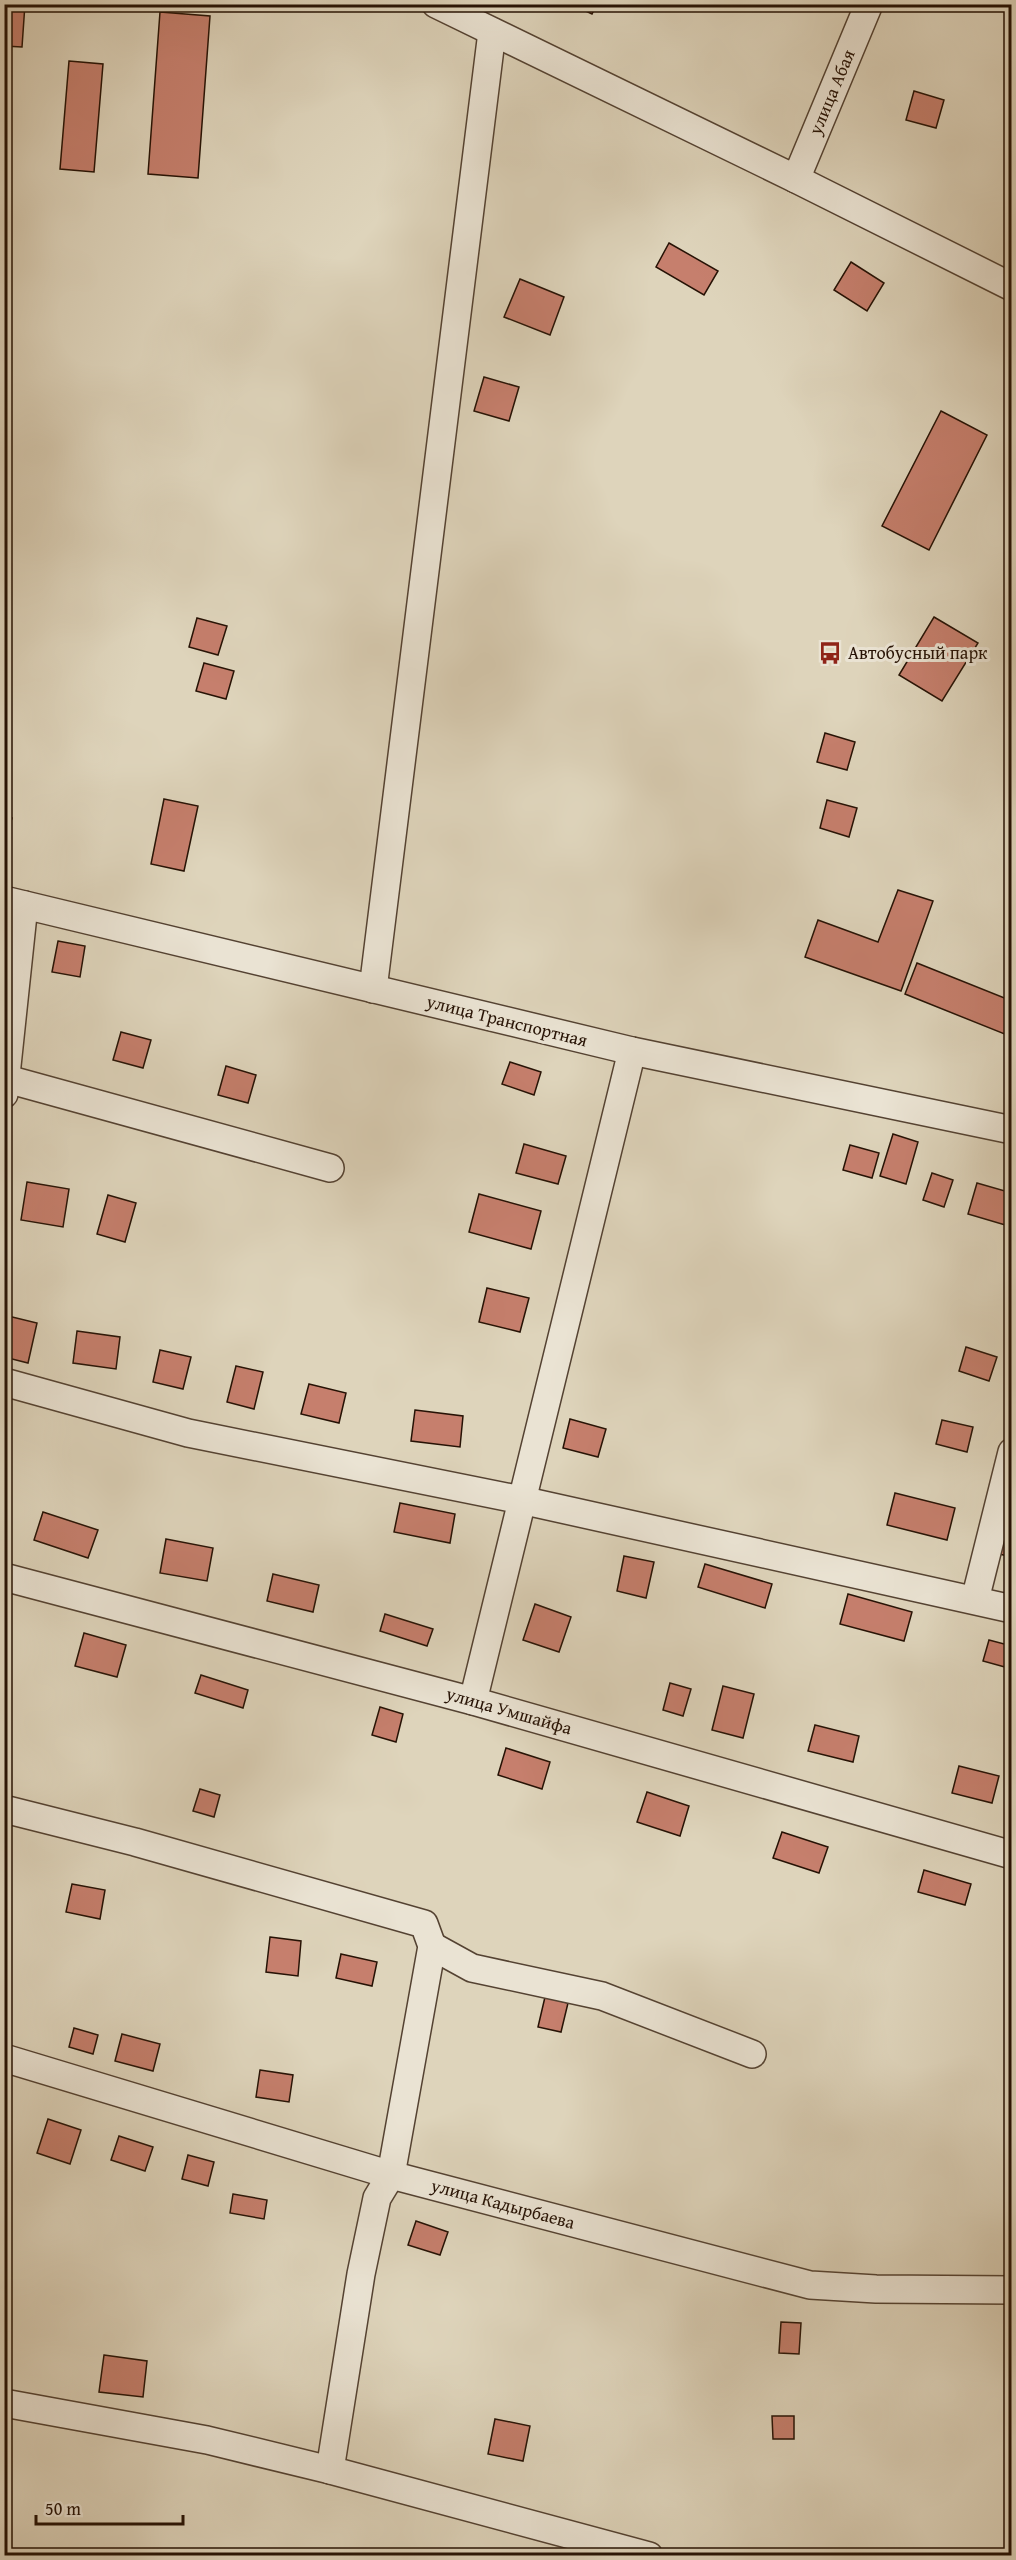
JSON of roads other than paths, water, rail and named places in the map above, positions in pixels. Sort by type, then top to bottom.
[{"type":"street","points":[[436,4],[796,179],[1011,287]]},
{"type":"street","name":"улица Абая","points":[[796,179],[869,4]]},
{"type":"street","points":[[373,989],[492,32]]},
{"type":"street","points":[[14,902],[6,1087],[330,1168]]},
{"type":"street","name":"улица Транспортная","points":[[14,902],[632,1051],[1011,1130]]},
{"type":"street","points":[[473,1701],[520,1500],[632,1051]]},
{"type":"street","points":[[4,1382],[188,1433],[520,1500],[1011,1609]]},
{"type":"street","points":[[975,1600],[1011,1452]]},
{"type":"street","name":"улица Умшайфа","points":[[4,1577],[473,1701],[1011,1855]]},
{"type":"street","points":[[4,1809],[135,1842],[424,1924],[432,1946],[391,2175],[377,2198],[361,2274],[330,2470]]},
{"type":"street","points":[[432,1946],[472,1968],[602,1996],[752,2054]]},
{"type":"street","name":"улица Кадырбаева","points":[[4,2058],[391,2175],[810,2284],[876,2289],[1011,2290]]},
{"type":"street","points":[[4,2403],[207,2440],[330,2470],[649,2556]]},
{"type":"place","name":"Автобусный парк","points":[[830,653]]}]
